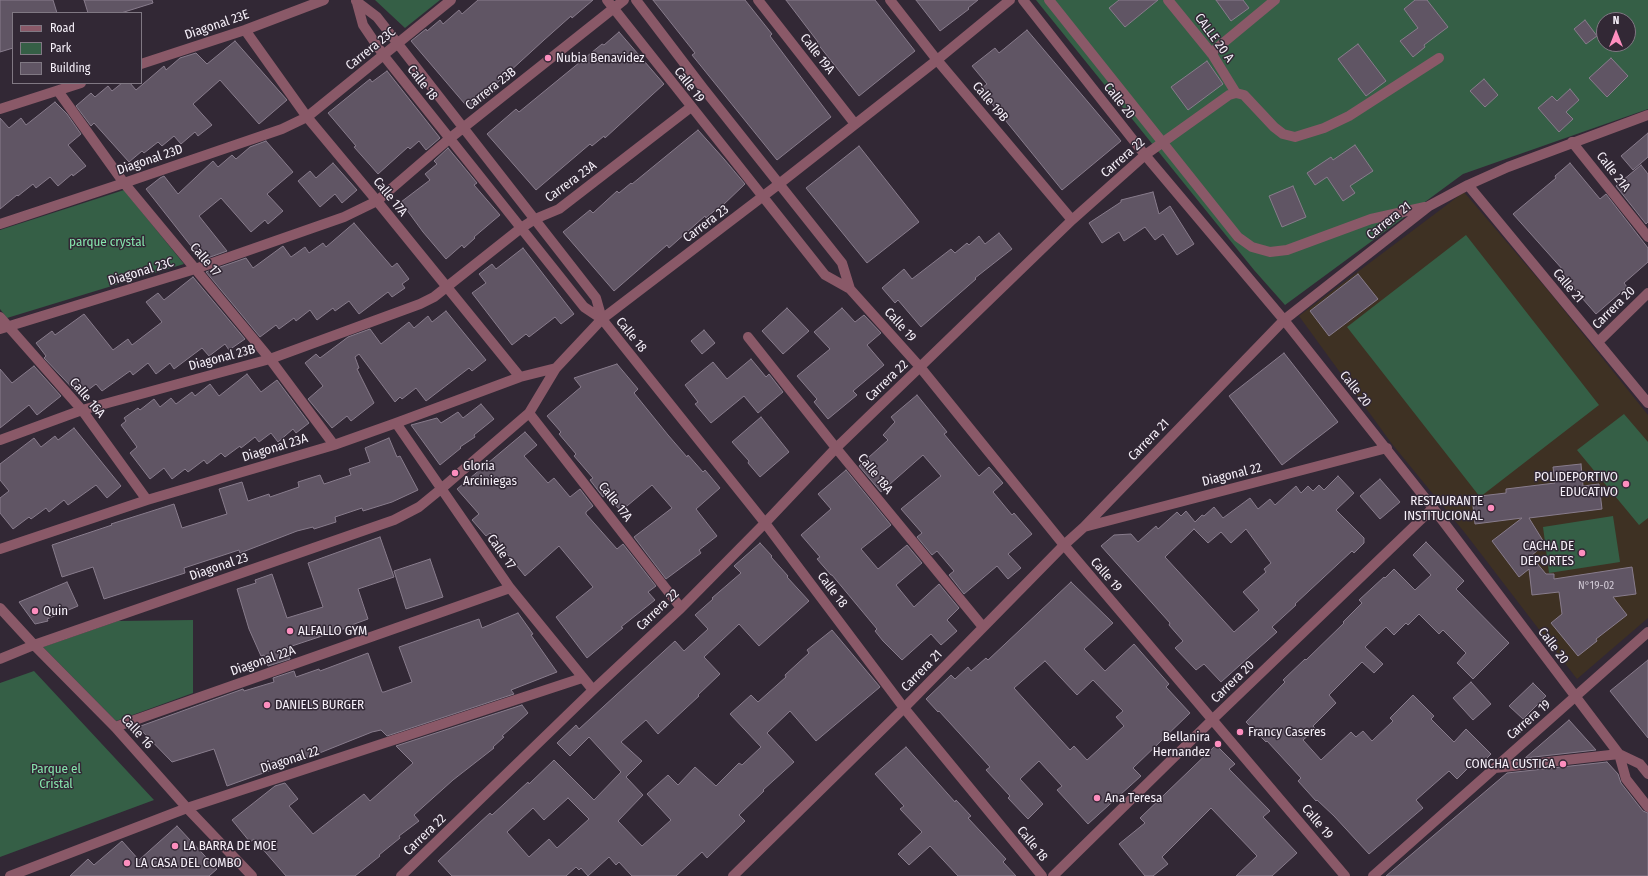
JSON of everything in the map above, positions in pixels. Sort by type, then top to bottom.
[{"type":"street","name":"Diagonal 23E","points":[[142,64],[245,30],[324,0]]},
{"type":"street","name":"Carrera 23C","points":[[307,117],[384,56],[451,0]]},
{"type":"street","name":"Calle 19","points":[[606,0],[825,275],[850,289],[920,367],[1064,545],[1345,876]]},
{"type":"street","name":"Carrera 23B","points":[[377,201],[449,139],[624,0]]},
{"type":"street","name":"Calle 19","points":[[636,0],[703,88],[842,263],[850,289]]},
{"type":"street","name":"Calle 19A","points":[[758,0],[855,124]]},
{"type":"street","name":"Calle 19B","points":[[890,0],[937,60],[1072,220]]},
{"type":"street","name":"Carrera 23","points":[[441,490],[529,413],[556,368],[602,319],[779,184],[937,60],[1010,0]]},
{"type":"street","name":"Calle 20","points":[[1023,0],[1145,155],[1284,320],[1387,448],[1619,754],[1626,779],[1648,807]]},
{"type":"street","points":[[1049,0],[1238,237],[1252,247],[1270,252],[1288,250],[1371,219],[1429,206]]},
{"type":"street","name":"CALLE 20 A","points":[[1168,0],[1211,53],[1236,94]]},
{"type":"street","points":[[1211,53],[1275,0]]},
{"type":"street","name":"Calle 18","points":[[356,2],[377,18],[535,219],[596,298],[602,319]]},
{"type":"street","name":"Calle 18","points":[[356,2],[363,25],[384,56],[449,139],[584,307],[602,319],[765,523],[904,708],[1042,876]]},
{"type":"street","name":"Calle 17A","points":[[245,30],[307,117],[520,377]]},
{"type":"street","points":[[1236,94],[1244,96],[1274,127],[1284,134],[1295,137],[1324,128],[1349,116],[1439,58]]},
{"type":"street","points":[[0,109],[79,84]]},
{"type":"street","name":"Calle 17","points":[[58,91],[124,183],[270,359],[334,445]]},
{"type":"street","name":"Carrera 22","points":[[402,876],[593,690],[681,608],[836,448],[1072,220],[1145,155],[1229,95],[1236,94]]},
{"type":"street","name":"Carrera 23A","points":[[446,288],[521,228],[535,219],[559,209],[690,107]]},
{"type":"street","name":"Carrera 21","points":[[733,876],[904,708],[983,626],[1084,527],[1284,320],[1429,206],[1468,185],[1508,167],[1648,115]]},
{"type":"street","name":"Diagonal 23D","points":[[0,224],[282,129],[307,117]]},
{"type":"street","name":"Calle 21A","points":[[1572,142],[1648,237]]},
{"type":"street","name":"Calle 21","points":[[1468,185],[1598,342],[1644,391],[1648,403]]},
{"type":"street","name":"Diagonal 23C","points":[[4,328],[194,268],[344,217],[377,201]]},
{"type":"street","name":"Diagonal 23B","points":[[0,440],[82,410],[270,359],[420,304],[434,297],[446,288]]},
{"type":"street","name":"Carrera 20","points":[[1598,342],[1648,293]]},
{"type":"street","name":"Calle 16A","points":[[0,317],[4,328],[82,410],[147,500]]},
{"type":"street","name":"Calle 18A","points":[[748,337],[836,448],[983,626]]},
{"type":"street","name":"Diagonal 23A","points":[[0,549],[147,500],[334,445],[520,377],[556,368]]},
{"type":"street","name":"Calle 17A","points":[[529,413],[681,608]]},
{"type":"street","name":"Calle 17","points":[[396,423],[510,588],[593,690]]},
{"type":"street","name":"Diagonal 22","points":[[1084,527],[1387,448]]},
{"type":"street","name":"Diagonal 23","points":[[0,659],[34,645],[394,520],[419,507],[441,490]]},
{"type":"street","name":"Carrera 20","points":[[1053,876],[1213,719],[1433,508]]},
{"type":"street","name":"Diagonal 22A","points":[[115,727],[510,588]]},
{"type":"street","name":"Calle 16","points":[[0,608],[34,645],[115,727],[186,808],[252,876]]},
{"type":"street","name":"Carrera 19","points":[[1374,876],[1648,632]]},
{"type":"street","name":"Diagonal 22","points":[[10,876],[186,808],[582,678]]},
{"type":"street","points":[[1494,768],[1619,754],[1640,764],[1648,774]]},
{"type":"shaded area","points":[[1464,192],[1551,294],[1648,415],[1648,618],[1577,679],[1465,533],[1392,444],[1299,316]]},
{"type":"green space","points":[[375,0],[440,0],[405,28]]},
{"type":"green space","points":[[1036,0],[1648,0],[1648,109],[1463,174],[1285,305],[1254,270]]},
{"type":"green space","name":"parque crystal","points":[[124,190],[184,264],[7,318],[0,309],[0,230]]},
{"type":"green space","points":[[1466,235],[1599,405],[1480,497],[1347,327]]},
{"type":"green space","name":"POLIDEPORTIVO EDUCATIVO","points":[[1624,414],[1648,442],[1648,518],[1639,525],[1577,450]]},
{"type":"green space","name":"CACHA DE DEPORTES","points":[[1613,516],[1620,562],[1549,573],[1543,527]]},
{"type":"green space","points":[[193,620],[193,693],[116,721],[43,647],[118,621]]},
{"type":"green space","name":"Parque el Cristal","points":[[34,671],[154,800],[0,857],[0,683]]},
{"type":"building","points":[[0,0],[53,0],[57,12],[12,12],[12,48],[0,52]]},
{"type":"building","points":[[84,0],[152,0],[153,3],[124,12],[88,12]]},
{"type":"building","points":[[478,0],[593,0],[572,18],[571,16],[497,83],[500,87],[470,110],[411,41],[426,29],[427,31],[440,20],[443,24],[459,10],[462,14]]},
{"type":"building","points":[[653,0],[745,0],[772,34],[770,36],[831,117],[777,160],[692,55],[695,53]]},
{"type":"building","points":[[786,0],[875,0],[915,51],[859,96],[817,43],[818,42]]},
{"type":"building","points":[[916,0],[978,0],[968,8],[969,9],[940,31]]},
{"type":"building","points":[[1119,0],[1158,0],[1125,27],[1109,8]]},
{"type":"building","points":[[1216,0],[1243,0],[1249,8],[1231,21]]},
{"type":"building","points":[[1415,0],[1427,0],[1448,27],[1424,45],[1425,47],[1413,57],[1400,41],[1418,28],[1404,9]]},
{"type":"building","points":[[1585,20],[1596,37],[1586,44],[1574,29]]},
{"type":"building","points":[[1027,30],[1121,141],[1062,190],[988,99],[990,98],[982,88],[987,84],[972,66],[995,48],[999,53]]},
{"type":"building","points":[[619,32],[664,84],[605,138],[604,136],[592,146],[590,144],[536,190],[487,134],[516,109],[519,112],[602,44],[604,45]]},
{"type":"building","points":[[235,41],[287,100],[259,124],[220,80],[193,104],[212,125],[198,136],[195,132],[181,144],[174,136],[162,146],[158,142],[144,153],[142,151],[129,162],[94,123],[91,126],[76,106],[91,93],[95,97],[108,86],[112,91],[121,84],[131,84],[136,90],[164,66],[166,70],[180,58],[196,53],[207,64]]},
{"type":"building","points":[[1358,44],[1386,81],[1366,96],[1338,59]]},
{"type":"building","points":[[1611,58],[1628,76],[1607,97],[1589,78]]},
{"type":"building","points":[[1207,61],[1223,84],[1188,110],[1171,87]]},
{"type":"building","points":[[387,71],[440,138],[426,150],[419,141],[410,149],[408,147],[378,174],[354,147],[356,146],[328,113],[370,79],[372,82]]},
{"type":"building","points":[[1484,79],[1498,95],[1485,107],[1470,91]]},
{"type":"building","points":[[1570,89],[1579,100],[1566,112],[1573,119],[1559,132],[1538,108],[1552,96],[1557,101]]},
{"type":"building","points":[[55,102],[67,114],[81,134],[68,145],[86,166],[73,176],[72,174],[58,186],[50,177],[36,188],[33,184],[0,209],[0,118],[9,128],[21,118],[26,125]]},
{"type":"building","points":[[698,130],[745,184],[722,206],[721,205],[706,218],[705,216],[669,248],[667,245],[614,291],[563,232],[590,210],[593,213],[617,191],[619,193],[631,183],[632,184]]},
{"type":"building","points":[[1648,133],[1648,157],[1633,170],[1621,156]]},
{"type":"building","points":[[266,141],[293,172],[267,194],[283,211],[268,224],[265,220],[251,232],[221,198],[199,216],[227,251],[202,260],[146,189],[164,176],[178,194],[213,161],[218,167],[232,155],[236,159],[250,147]]},
{"type":"building","points":[[1355,145],[1373,171],[1350,186],[1355,193],[1343,201],[1327,177],[1315,185],[1307,173],[1331,157],[1333,160]]},
{"type":"building","points":[[859,146],[919,222],[867,263],[806,188]]},
{"type":"building","points":[[448,148],[477,183],[474,185],[500,215],[474,237],[475,238],[464,248],[462,245],[446,259],[423,232],[401,202],[430,180],[425,174],[437,164],[434,161]]},
{"type":"building","points":[[333,163],[357,190],[342,203],[335,194],[320,207],[298,181],[310,171],[316,178]]},
{"type":"building","points":[[1570,163],[1600,199],[1606,194],[1648,248],[1648,262],[1624,283],[1627,287],[1596,314],[1561,274],[1564,271],[1513,214],[1556,178],[1555,176]]},
{"type":"building","points":[[1641,165],[1648,174],[1648,222],[1646,224],[1616,186]]},
{"type":"building","points":[[1293,186],[1306,217],[1282,227],[1269,196]]},
{"type":"building","points":[[1153,192],[1159,214],[1170,206],[1194,244],[1177,255],[1163,234],[1155,240],[1145,227],[1124,241],[1119,232],[1102,243],[1089,223],[1121,202],[1121,200]]},
{"type":"building","points":[[354,223],[392,267],[397,263],[409,279],[402,284],[405,288],[392,297],[388,292],[359,314],[349,301],[335,311],[333,308],[317,320],[310,310],[296,321],[294,318],[279,329],[276,325],[260,337],[206,272],[246,258],[253,268],[283,246],[291,257],[305,247],[309,253],[323,243],[326,247]]},
{"type":"building","points":[[999,233],[1012,249],[975,278],[976,279],[921,327],[898,300],[895,303],[882,288],[904,269],[912,279],[951,249],[955,253],[967,243],[969,245],[979,236],[985,244]]},
{"type":"building","points":[[523,248],[574,314],[561,324],[555,317],[529,337],[526,334],[512,345],[472,293],[486,283],[479,274],[492,264],[496,269]]},
{"type":"building","points":[[1358,274],[1378,299],[1329,336],[1310,311]]},
{"type":"building","points":[[193,277],[245,339],[229,350],[225,344],[209,356],[202,348],[174,369],[170,363],[156,374],[148,363],[133,375],[130,371],[102,391],[96,384],[80,396],[44,358],[46,356],[36,343],[52,331],[55,335],[84,314],[113,350],[128,339],[132,345],[162,322],[146,302],[158,293],[164,300]]},
{"type":"building","points":[[787,308],[809,331],[783,354],[762,331]]},
{"type":"building","points":[[842,308],[855,322],[864,315],[881,333],[867,345],[884,365],[853,391],[857,395],[828,419],[814,402],[817,399],[797,376],[830,349],[814,332]]},
{"type":"building","points":[[446,311],[486,360],[472,371],[469,368],[426,401],[416,388],[402,399],[400,397],[395,402],[359,354],[355,357],[359,368],[357,369],[374,403],[351,421],[347,416],[332,428],[308,399],[323,386],[305,363],[316,354],[320,358],[348,337],[370,329],[381,344],[409,322],[414,328],[428,316],[432,322]]},
{"type":"building","points":[[704,330],[715,343],[702,354],[691,341]]},
{"type":"building","points":[[1284,353],[1338,422],[1282,465],[1229,396]]},
{"type":"building","points":[[751,359],[766,377],[769,374],[783,392],[758,413],[744,396],[711,423],[695,404],[698,402],[685,385],[713,362],[727,379]]},
{"type":"building","points":[[617,364],[638,389],[634,393],[668,435],[687,457],[688,455],[703,472],[705,470],[720,488],[696,509],[717,536],[699,550],[701,553],[666,579],[634,537],[672,508],[652,485],[621,511],[606,495],[603,497],[590,480],[593,478],[574,456],[576,454],[559,434],[561,432],[547,416],[581,387],[574,378]]},
{"type":"building","points":[[34,366],[61,396],[37,415],[29,405],[0,428],[0,369],[12,383]]},
{"type":"building","points":[[247,374],[261,392],[277,380],[309,423],[296,433],[293,429],[278,442],[271,433],[259,442],[255,437],[241,448],[240,446],[225,457],[221,453],[207,464],[204,460],[188,472],[185,469],[172,479],[164,468],[150,479],[130,453],[137,447],[121,425],[126,421],[124,418],[138,408],[140,410],[154,399],[160,407],[171,398],[176,404],[192,392],[195,396],[210,384],[219,396]]},
{"type":"building","points":[[917,395],[947,432],[944,434],[979,476],[989,467],[1003,483],[993,492],[1012,515],[1014,513],[1032,534],[1008,554],[1021,568],[1008,579],[997,566],[964,594],[949,575],[954,571],[937,551],[932,555],[917,537],[922,533],[901,509],[941,476],[923,455],[881,492],[859,466],[888,440],[883,435],[895,422],[891,417]]},
{"type":"building","points":[[481,404],[494,419],[474,435],[475,437],[460,447],[461,448],[440,465],[411,425],[437,418],[441,423],[458,412],[463,418]]},
{"type":"building","points":[[761,417],[789,452],[760,477],[748,463],[749,461],[732,442]]},
{"type":"building","points":[[74,428],[121,486],[107,498],[96,485],[68,505],[64,500],[49,512],[46,508],[31,519],[29,517],[13,529],[0,513],[0,498],[9,491],[0,480],[0,464],[34,438],[41,447],[55,436],[58,440]]},
{"type":"building","points":[[525,432],[537,445],[524,456],[548,483],[554,478],[570,497],[580,489],[593,506],[586,512],[586,514],[617,549],[623,544],[656,586],[648,592],[655,600],[621,627],[623,628],[587,658],[556,617],[593,587],[559,546],[525,576],[490,533],[486,536],[472,520],[479,514],[457,489]]},
{"type":"building","points":[[389,438],[397,457],[400,456],[418,490],[392,502],[363,511],[362,508],[335,517],[336,522],[314,529],[313,527],[297,531],[240,553],[239,550],[184,568],[185,573],[104,599],[93,567],[62,577],[52,545],[174,504],[182,528],[227,514],[219,489],[242,482],[248,501],[269,494],[270,497],[299,487],[298,482],[320,475],[324,484],[351,475],[349,469],[370,462],[365,448]]},
{"type":"building","points":[[1581,464],[1583,486],[1599,484],[1602,509],[1529,518],[1545,544],[1531,556],[1546,574],[1554,574],[1554,579],[1632,567],[1636,594],[1613,597],[1627,615],[1596,639],[1597,641],[1578,656],[1551,623],[1562,614],[1559,592],[1532,595],[1529,569],[1519,577],[1492,541],[1522,518],[1475,524],[1472,497],[1506,493],[1506,489],[1555,483],[1553,467]]},
{"type":"building","points":[[846,470],[891,525],[861,549],[878,569],[907,545],[922,563],[896,585],[914,607],[939,584],[959,608],[947,620],[957,631],[941,645],[931,634],[902,660],[883,641],[875,631],[877,629],[817,559],[820,557],[801,535],[831,509],[818,494]]},
{"type":"building","points":[[1338,476],[1354,493],[1336,510],[1364,538],[1364,543],[1354,553],[1352,551],[1295,604],[1296,605],[1272,627],[1277,632],[1221,682],[1204,664],[1196,670],[1175,648],[1183,641],[1169,625],[1170,623],[1101,546],[1114,535],[1131,534],[1138,542],[1156,526],[1158,529],[1177,512],[1181,516],[1186,511],[1195,522],[1214,507],[1223,518],[1250,498],[1258,509],[1270,499],[1275,505],[1296,486],[1301,493],[1308,486],[1313,491],[1319,485],[1324,490]],"holes":[[[1194,529],[1208,543],[1221,532],[1231,543],[1246,529],[1271,563],[1264,569],[1266,572],[1243,592],[1259,610],[1234,632],[1165,557]]]},
{"type":"building","points":[[1380,479],[1400,502],[1380,519],[1360,496]]},
{"type":"building","points":[[380,537],[394,577],[358,589],[368,619],[349,627],[286,648],[290,659],[268,666],[264,655],[261,656],[249,629],[237,589],[256,583],[255,580],[272,574],[287,618],[323,607],[308,563]]},
{"type":"building","points":[[1426,542],[1464,581],[1456,589],[1509,643],[1473,679],[1457,663],[1466,653],[1443,630],[1439,634],[1419,614],[1408,625],[1406,623],[1394,635],[1386,627],[1365,647],[1383,664],[1374,673],[1362,662],[1329,695],[1336,703],[1313,726],[1316,729],[1303,740],[1321,760],[1351,732],[1356,737],[1363,731],[1372,741],[1393,721],[1390,718],[1413,695],[1434,716],[1431,719],[1454,742],[1466,729],[1491,754],[1479,766],[1475,761],[1457,779],[1449,771],[1416,800],[1423,808],[1369,854],[1334,816],[1317,800],[1316,801],[1298,781],[1301,778],[1267,741],[1266,742],[1246,722],[1285,682],[1283,680],[1344,623],[1343,622],[1362,603],[1359,600],[1394,569],[1415,590],[1431,575],[1413,555]]},
{"type":"building","points":[[760,543],[788,576],[787,577],[809,601],[759,646],[739,624],[704,657],[720,674],[698,695],[699,696],[658,734],[646,720],[621,742],[642,761],[626,777],[643,795],[618,821],[642,846],[671,820],[647,794],[668,775],[678,785],[695,767],[716,786],[739,763],[742,765],[761,747],[730,714],[751,695],[758,702],[786,677],[785,675],[809,653],[807,650],[832,630],[880,687],[816,741],[790,711],[767,733],[794,762],[763,790],[764,791],[739,815],[745,821],[707,858],[702,852],[676,876],[632,876],[619,862],[616,865],[609,857],[588,876],[581,868],[579,870],[576,867],[566,876],[452,876],[438,861],[490,813],[492,815],[528,782],[529,784],[554,760],[594,800],[621,772],[589,737],[570,756],[557,743],[576,725],[579,729],[675,641],[684,651],[708,629],[695,615],[741,573],[734,566]],"holes":[[[568,798],[589,819],[557,848],[549,839],[529,857],[507,832],[533,808],[544,820]]]},
{"type":"building","points":[[430,559],[443,597],[406,609],[394,571]]},
{"type":"building","points":[[67,582],[78,606],[47,619],[48,621],[35,624],[19,602]]},
{"type":"building","points":[[1071,582],[1113,623],[1084,649],[1105,671],[1134,644],[1169,684],[1166,687],[1190,713],[1133,768],[1141,776],[1088,824],[1057,790],[1062,786],[1039,761],[1020,779],[1043,804],[1028,819],[1008,798],[1010,796],[986,770],[990,767],[939,711],[938,712],[926,699],[951,675],[955,679],[968,667],[971,671],[986,658],[988,660]],"holes":[[[1045,661],[1077,695],[1093,680],[1123,711],[1116,717],[1124,726],[1087,760],[1074,746],[1070,750],[1014,688]]]},
{"type":"building","points":[[518,613],[533,634],[531,635],[557,672],[511,690],[514,694],[387,736],[381,730],[372,732],[322,752],[227,786],[214,749],[172,762],[138,727],[243,689],[244,691],[274,682],[273,678],[294,671],[296,677],[319,669],[320,671],[368,653],[382,692],[384,692],[412,682],[399,647],[479,619],[482,628]]},
{"type":"building","points":[[1648,660],[1648,738],[1610,691]]},
{"type":"building","points":[[1471,682],[1491,704],[1473,720],[1453,698]]},
{"type":"building","points":[[1533,683],[1546,696],[1523,719],[1509,706]]},
{"type":"building","points":[[522,705],[528,713],[502,736],[504,737],[493,747],[494,748],[453,780],[414,815],[419,821],[399,836],[400,838],[355,876],[286,876],[254,839],[250,842],[232,820],[275,786],[285,783],[298,799],[289,806],[313,834],[364,794],[370,801],[413,763],[396,746]]},
{"type":"building","points":[[1569,720],[1596,750],[1525,758]]},
{"type":"building","points":[[1216,745],[1235,764],[1229,769],[1270,811],[1263,817],[1297,853],[1272,876],[1236,876],[1257,856],[1211,808],[1162,857],[1168,864],[1153,876],[1145,876],[1119,844],[1145,823],[1140,818]]},
{"type":"building","points":[[906,747],[955,802],[956,800],[971,816],[968,818],[1006,859],[1003,862],[1016,876],[958,876],[930,846],[909,865],[898,854],[922,832],[900,809],[904,806],[875,774]]},
{"type":"building","name":"CONCHA CUSTICA","points":[[1607,762],[1618,774],[1621,783],[1643,811],[1648,813],[1648,876],[1386,876],[1507,773]]},
{"type":"building","points":[[177,826],[217,869],[209,876],[70,876],[88,859],[94,865],[122,841],[139,860]]},
{"type":"place","name":"Nubia Benavidez","points":[[548,58]]},
{"type":"place","name":"Gloria Arciniegas","points":[[455,473]]},
{"type":"place","name":"POLIDEPORTIVO EDUCATIVO","points":[[1626,484]]},
{"type":"place","name":"RESTAURANTE INSTITUCIONAL","points":[[1491,508]]},
{"type":"place","name":"CACHA DE DEPORTES","points":[[1582,553]]},
{"type":"place","name":"Quin","points":[[35,611]]},
{"type":"place","name":"ALFALLO GYM","points":[[290,631]]},
{"type":"place","name":"DANIELS BURGER","points":[[267,705]]},
{"type":"place","name":"Francy Caseres","points":[[1240,732]]},
{"type":"place","name":"Bellanira Hernandez","points":[[1218,744]]},
{"type":"place","name":"CONCHA CUSTICA","points":[[1563,764]]},
{"type":"place","name":"Ana Teresa","points":[[1097,798]]},
{"type":"place","name":"LA BARRA DE MOE","points":[[175,846]]},
{"type":"place","name":"LA CASA DEL COMBO","points":[[127,863]]}]
